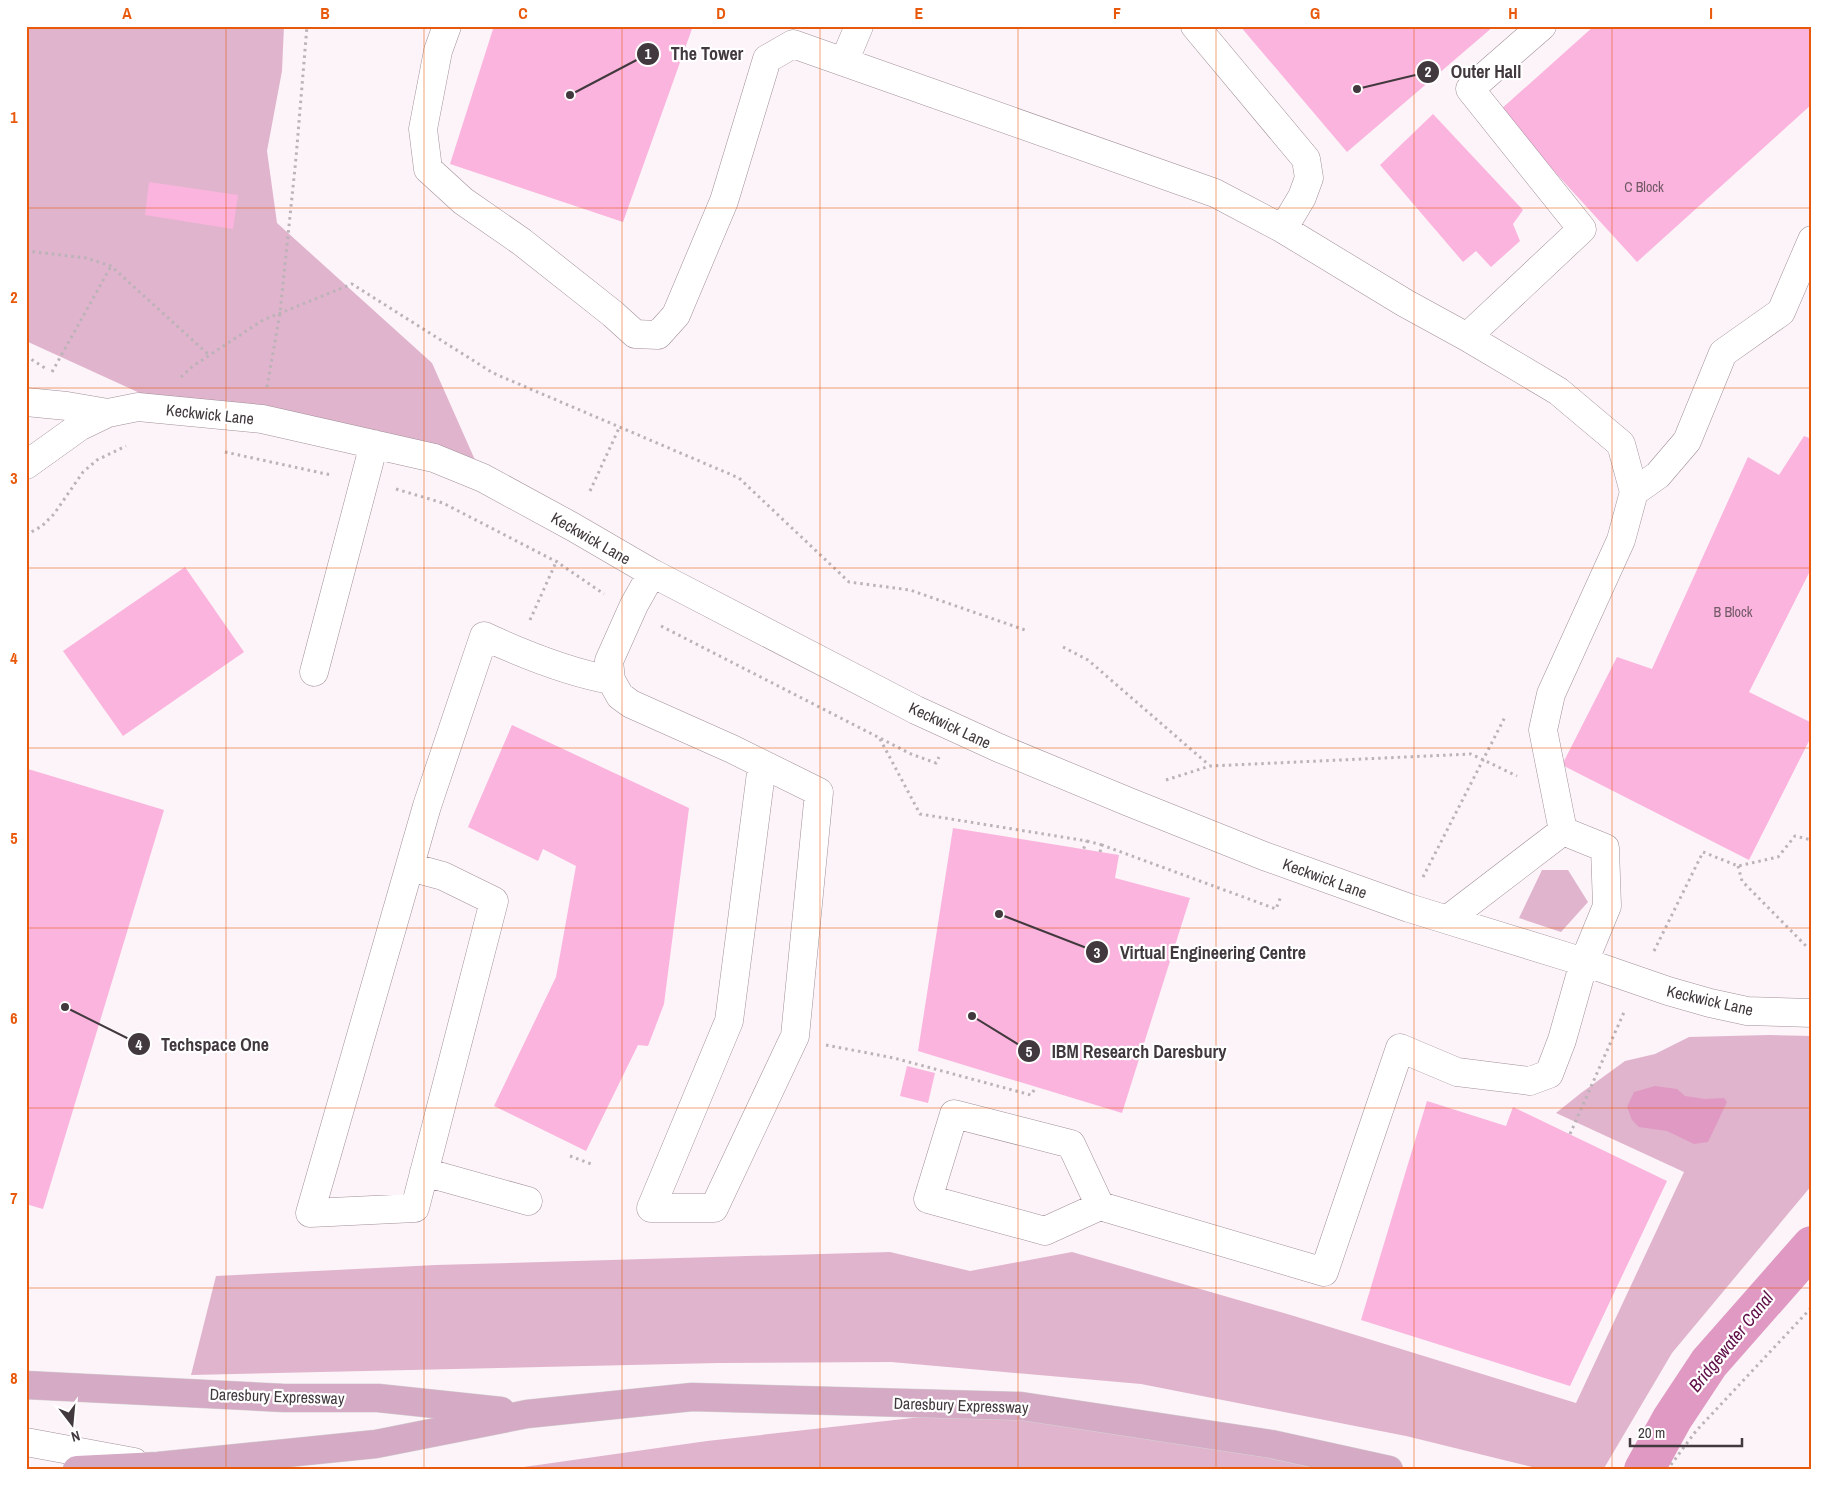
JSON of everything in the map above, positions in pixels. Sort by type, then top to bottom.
[{"type":"main road","name":"Daresbury Expressway","points":[[26,1386],[284,1398],[378,1398],[527,1414]]},
{"type":"main road","name":"Daresbury Expressway","points":[[77,1470],[158,1466],[376,1444],[527,1414],[692,1397],[1021,1406],[1271,1444],[1389,1470]]},
{"type":"street","points":[[447,26],[438,51],[423,129],[428,169],[463,201],[522,242],[613,314],[635,334],[658,335],[676,315],[724,201],[767,58],[793,44],[1215,193],[1283,230],[1558,391],[1621,444],[1634,492],[1621,540],[1551,694],[1543,730],[1562,831]]},
{"type":"street","points":[[844,62],[859,26]]},
{"type":"street","points":[[1196,26],[1306,159],[1309,178],[1302,197],[1283,230]]},
{"type":"street","points":[[1467,337],[1582,229],[1470,89],[1542,26]]},
{"type":"street","points":[[1634,492],[1658,476],[1687,441],[1723,353],[1781,312],[1812,240]]},
{"type":"street","name":"Keckwick Lane","points":[[26,402],[108,413]]},
{"type":"street","name":"Keckwick Lane","points":[[26,465],[79,427],[108,413],[138,407],[262,420],[434,458],[483,478],[652,573],[908,706],[1112,795],[1264,856],[1409,908],[1710,1003],[1747,1011],[1812,1013]]},
{"type":"street","points":[[314,672],[374,444]]},
{"type":"street","points":[[652,573],[634,605],[609,661],[612,680],[620,696],[631,704],[762,765],[819,792],[795,1036],[714,1208],[651,1208],[729,1021],[762,765]]},
{"type":"street","points":[[410,867],[443,876],[494,901],[415,1208],[310,1214],[427,806],[484,636],[516,651],[580,674],[612,680]]},
{"type":"street","points":[[1448,919],[1562,831]]},
{"type":"street","points":[[1100,1206],[1071,1144],[954,1114],[928,1199],[1045,1230],[1100,1206],[1324,1272],[1400,1048],[1457,1072],[1530,1081],[1549,1074],[1562,1040],[1584,962],[1607,906],[1604,848],[1562,831]]},
{"type":"street","points":[[424,1172],[528,1200]]},
{"type":"street","points":[[26,1442],[158,1466]]},
{"type":"path","points":[[262,420],[280,313],[307,26]]},
{"type":"path","points":[[26,252],[86,258],[112,266],[209,355]]},
{"type":"path","points":[[51,372],[112,266]]},
{"type":"path","points":[[178,380],[193,366],[262,320],[352,284],[493,373],[739,478],[849,582],[910,590],[1025,630]]},
{"type":"path","points":[[590,491],[620,426]]},
{"type":"path","points":[[26,535],[42,526],[54,514],[83,472],[97,460],[133,443]]},
{"type":"path","points":[[220,450],[326,474]]},
{"type":"path","points":[[400,490],[443,503],[556,562],[599,591]]},
{"type":"path","points":[[668,630],[911,754],[936,763],[954,727]]},
{"type":"path","points":[[1063,647],[1088,660],[1210,766]]},
{"type":"path","points":[[1421,882],[1506,715]]},
{"type":"path","points":[[880,738],[920,814],[1088,841],[1276,909],[1284,891]]},
{"type":"path","points":[[1165,781],[1210,766],[1471,754],[1556,795]]},
{"type":"path","points":[[1653,953],[1703,852],[1738,866],[1778,857],[1795,836],[1812,840]]},
{"type":"path","points":[[1083,850],[1088,841]]},
{"type":"path","points":[[1100,852],[1102,845]]},
{"type":"path","points":[[1738,866],[1742,881],[1807,947],[1812,948]]},
{"type":"path","points":[[1570,1134],[1627,1007]]},
{"type":"path","points":[[841,1049],[894,1058],[1031,1095],[1036,1086]]},
{"type":"path","points":[[570,1156],[594,1165]]},
{"type":"path","points":[[1667,1470],[1696,1431],[1812,1307]]},
{"type":"shaded area","points":[[26,26],[284,26],[282,71],[267,151],[277,223],[432,363],[483,478],[177,410],[26,341]]},
{"type":"shaded area","points":[[1542,870],[1568,870],[1588,902],[1561,932],[1519,918]]},
{"type":"shaded area","points":[[1812,1036],[1812,1185],[1672,1353],[1603,1470],[1544,1470],[1406,1436],[1141,1384],[891,1362],[719,1363],[191,1375],[216,1276],[436,1265],[890,1252],[970,1271],[1072,1252],[1294,1316],[1576,1403],[1684,1172],[1556,1113],[1625,1061],[1655,1054],[1689,1037]]},
{"type":"shaded area","points":[[1655,1086],[1677,1089],[1685,1096],[1705,1099],[1724,1098],[1727,1102],[1708,1142],[1694,1144],[1667,1131],[1639,1127],[1632,1120],[1627,1107],[1634,1092]]},
{"type":"shaded area","points":[[1021,1406],[1329,1470],[502,1470],[707,1441]]},
{"type":"building","points":[[494,26],[693,26],[623,222],[450,164]]},
{"type":"building","points":[[1240,26],[1494,26],[1347,152]]},
{"type":"building","points":[[1594,26],[1812,26],[1812,104],[1637,262],[1499,111]]},
{"type":"building","points":[[1433,114],[1523,210],[1513,224],[1520,241],[1491,267],[1476,251],[1463,262],[1380,165]]},
{"type":"building","points":[[149,182],[238,195],[233,229],[145,215]]},
{"type":"building","name":"B Block","points":[[1804,436],[1812,439],[1812,567],[1749,692],[1812,723],[1812,735],[1749,860],[1562,765],[1617,657],[1652,669],[1748,457],[1779,475]]},
{"type":"building","points":[[185,567],[244,652],[123,736],[63,651]]},
{"type":"building","points":[[512,725],[689,808],[664,1004],[648,1046],[638,1045],[586,1151],[494,1106],[556,977],[576,866],[543,849],[538,861],[468,827]]},
{"type":"building","points":[[28,769],[164,810],[43,1209],[26,1204],[26,775]]},
{"type":"building","points":[[953,828],[1119,855],[1115,878],[1190,898],[1122,1113],[918,1051]]},
{"type":"building","points":[[907,1066],[935,1073],[928,1103],[900,1096]]},
{"type":"building","points":[[1427,1101],[1506,1126],[1513,1107],[1667,1181],[1570,1386],[1361,1320]]},
{"type":"waterway","name":"Bridgewater Canal","points":[[1644,1470],[1672,1419],[1709,1363],[1812,1246]]},
{"type":"place","name":"Outer Hall","points":[[1357,89]]},
{"type":"place","name":"The Tower","points":[[570,95]]},
{"type":"place","name":"Virtual Engineering Centre","points":[[999,914]]},
{"type":"place","name":"Techspace One","points":[[65,1007]]},
{"type":"place","name":"IBM Research Daresbury","points":[[972,1016]]}]
